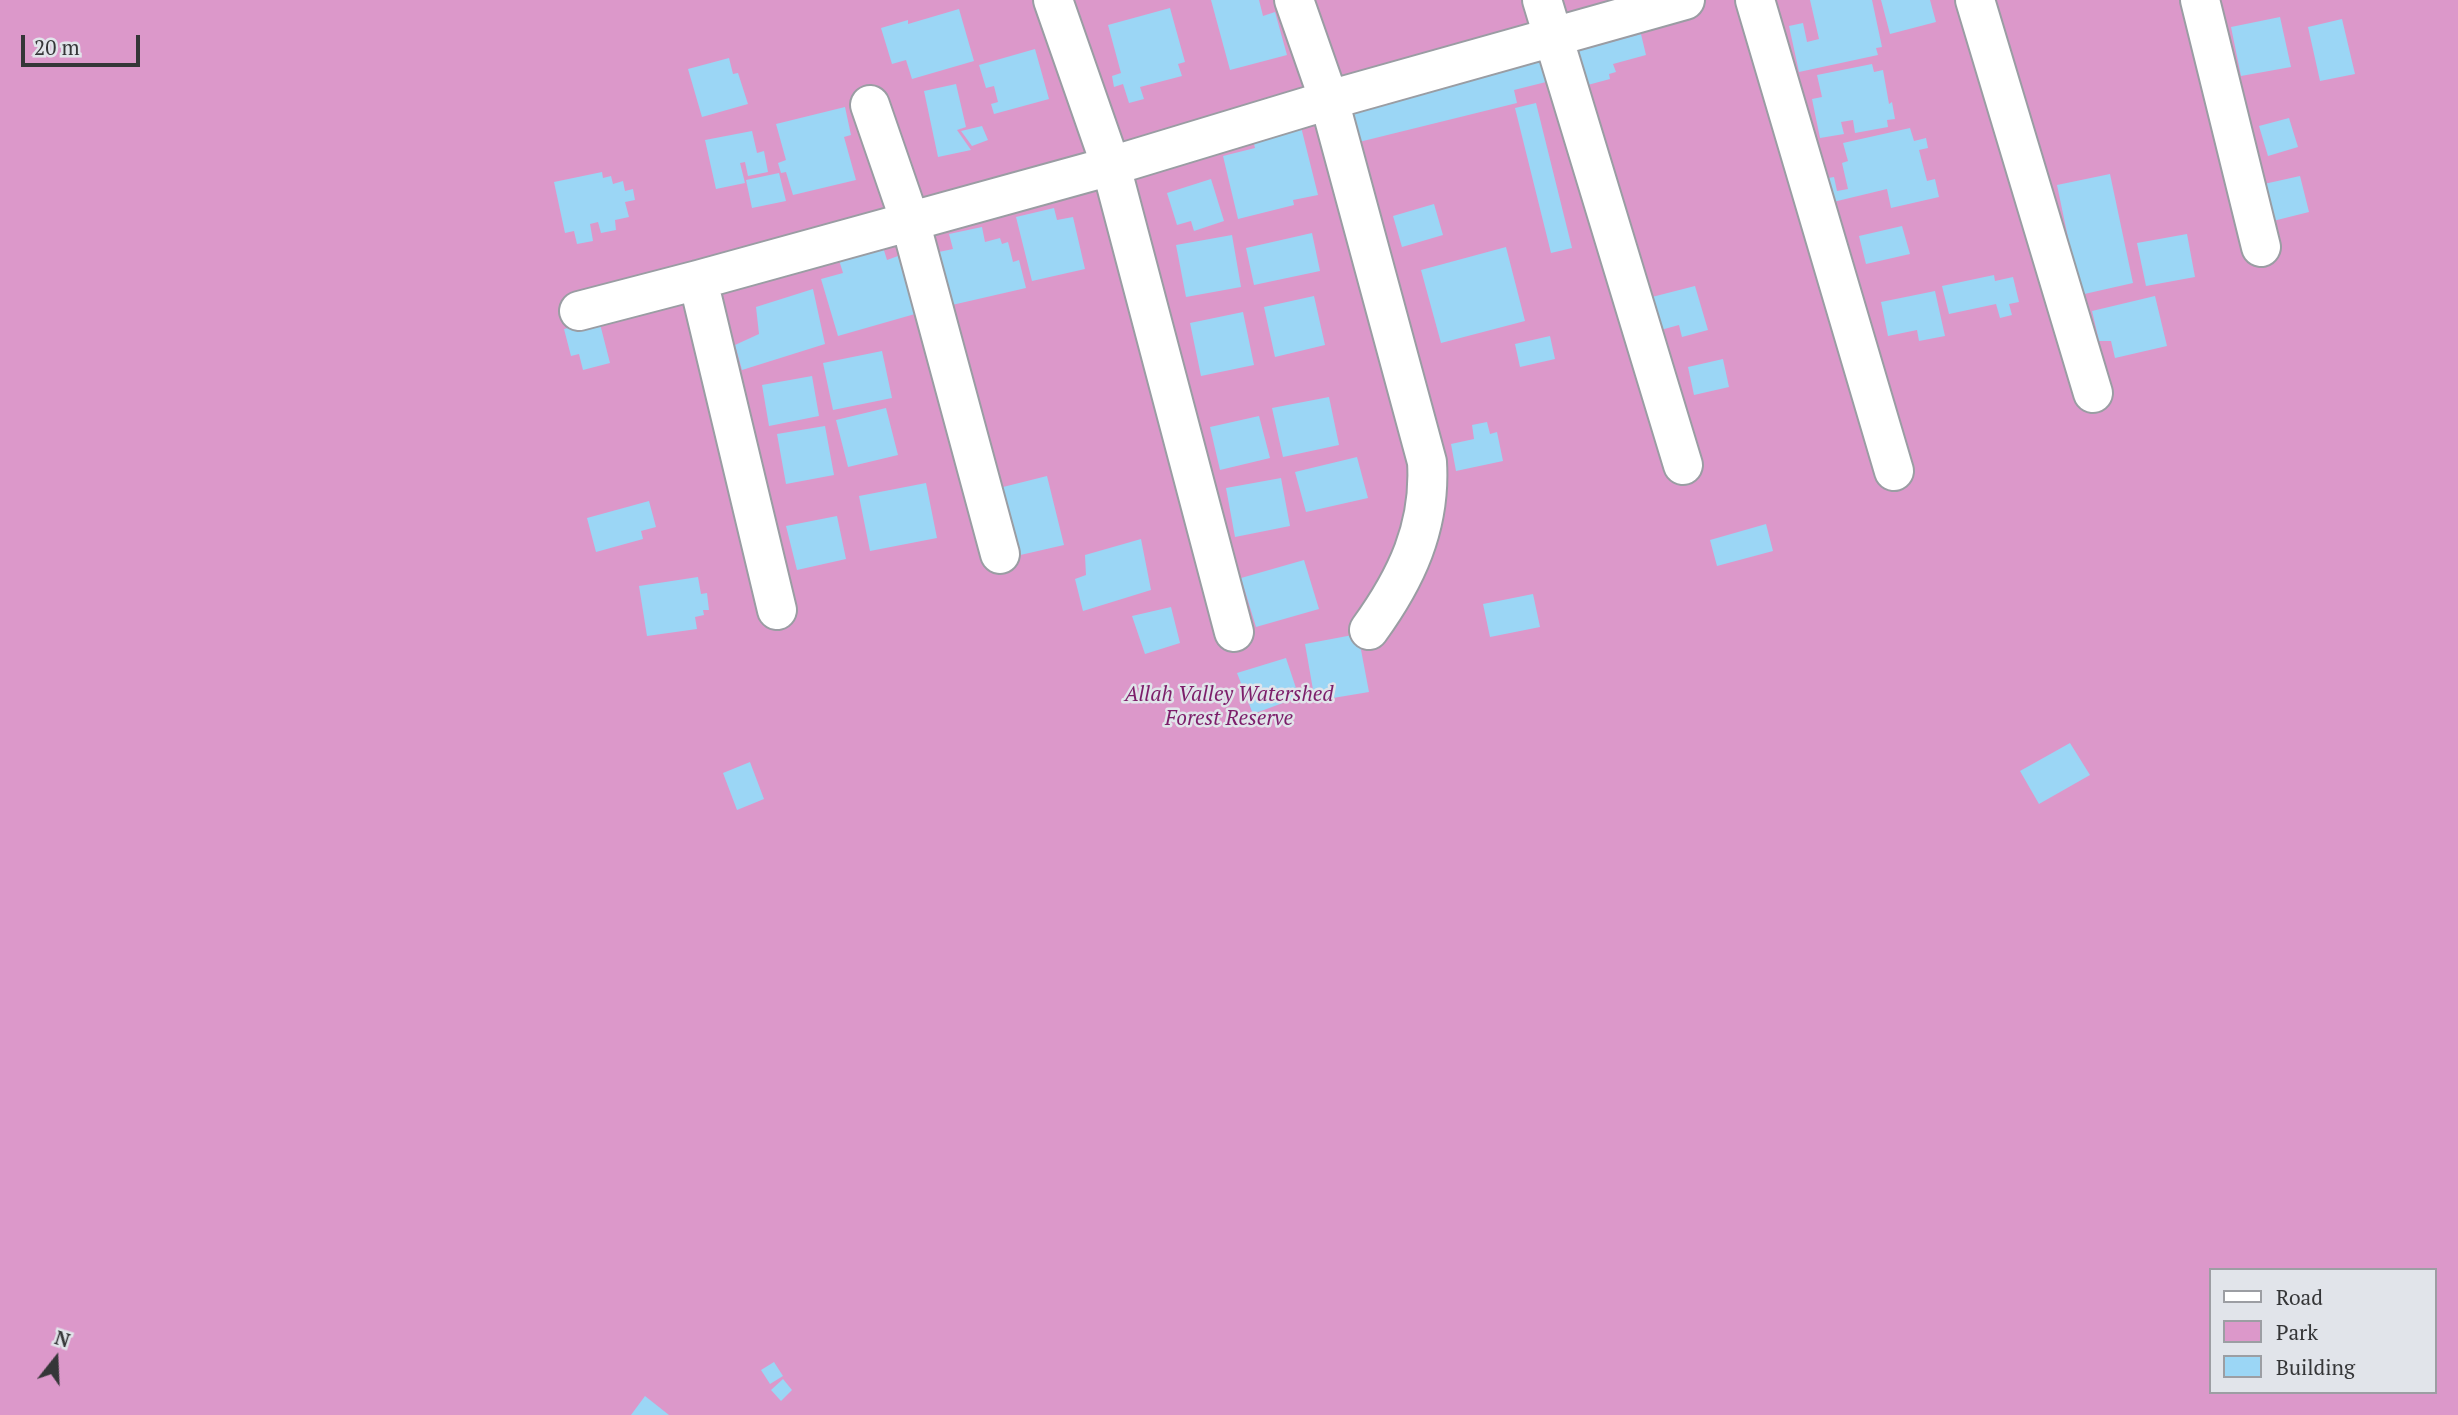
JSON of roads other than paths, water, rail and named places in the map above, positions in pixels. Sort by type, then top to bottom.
[{"type":"street","points":[[1053,0],[1111,166],[1234,632]]},
{"type":"street","points":[[1294,0],[1329,100],[1427,463],[1429,491],[1414,551],[1387,606],[1369,630]]},
{"type":"street","points":[[1542,0],[1551,37],[1683,465]]},
{"type":"street","points":[[579,311],[1111,166],[1329,100],[1685,0]]},
{"type":"street","points":[[1755,0],[1894,471]]},
{"type":"street","points":[[1975,0],[2093,393]]},
{"type":"street","points":[[2200,0],[2261,247]]},
{"type":"street","points":[[870,105],[910,221],[1000,554]]},
{"type":"street","points":[[698,280],[777,610]]},
{"type":"park label","name":"Allah Valley Watershed Forest Reserve","points":[[1229,707]]}]
